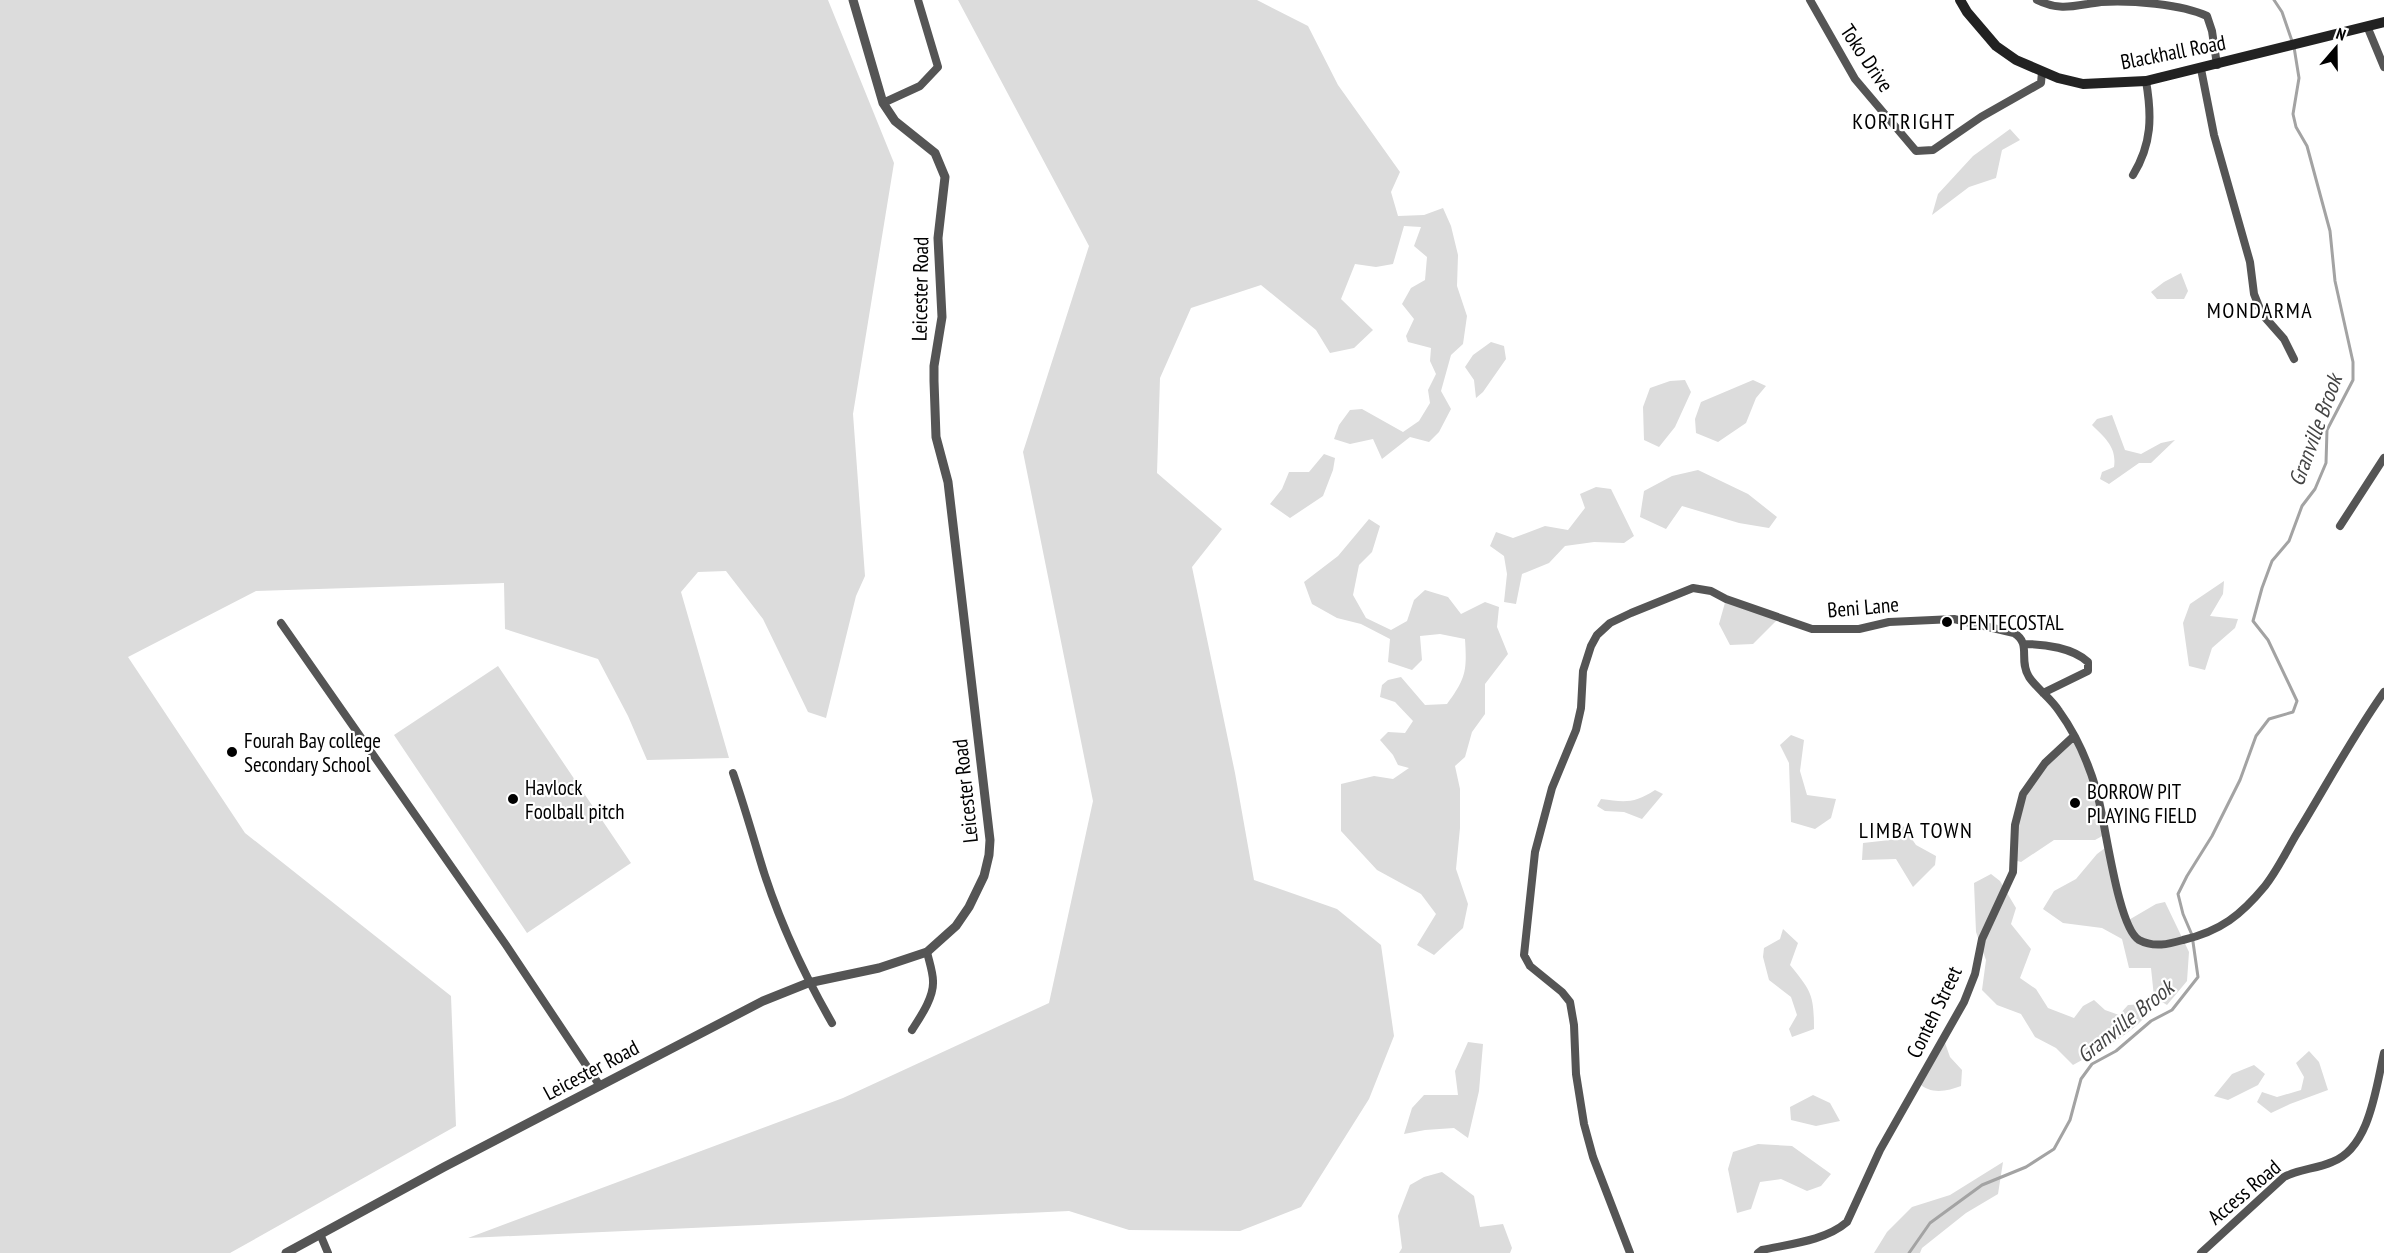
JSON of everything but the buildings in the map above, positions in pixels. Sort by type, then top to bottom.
[{"type":"main road","name":"Blackhall Road","points":[[1960,0],[1967,12],[1996,46],[2016,60],[2042,72],[2083,84],[2146,81],[2384,22]]},
{"type":"street","name":"Leicester Road","points":[[286,1253],[736,1014],[808,983],[879,968],[927,952],[948,935],[969,907],[988,865],[990,840],[950,489],[936,437],[934,366],[942,317],[938,238],[945,177],[934,153],[895,121],[883,103],[853,0]]},
{"type":"street","points":[[883,103],[920,86],[938,67],[918,0]]},
{"type":"street","name":"Toko Drive","points":[[1810,0],[1855,79],[1916,151],[1933,150],[1982,117],[2041,83],[2042,72]]},
{"type":"street","points":[[2037,0],[2051,7],[2062,8],[2103,2],[2122,2],[2164,6],[2200,13],[2207,16],[2210,23],[2217,65]]},
{"type":"street","points":[[2367,26],[2384,67]]},
{"type":"street","points":[[2201,69],[2214,135],[2250,262],[2254,294],[2262,314],[2284,339],[2294,359]]},
{"type":"street","points":[[2133,175],[2144,152],[2150,123],[2151,109],[2146,81]]},
{"type":"street","points":[[2340,526],[2384,459]]},
{"type":"street","name":"Beni Lane","points":[[1630,1253],[1593,1158],[1584,1124],[1576,1074],[1572,1009],[1567,997],[1527,962],[1524,946],[1535,852],[1552,788],[1576,730],[1581,708],[1583,671],[1597,635],[1610,623],[1660,599],[1693,588],[1704,588],[1726,599],[1805,628],[1859,629],[1889,622],[1954,620],[2007,630],[2022,638],[2025,644]]},
{"type":"street","points":[[281,623],[506,945],[600,1086]]},
{"type":"street","points":[[2043,693],[2088,671],[2088,662],[2082,656],[2061,649],[2039,644],[2025,644],[2023,660],[2028,675],[2043,693],[2058,709],[2074,736],[2096,788],[2122,909],[2130,929],[2137,939],[2147,944],[2160,945],[2200,936],[2234,919],[2267,884],[2384,692]]},
{"type":"street","name":"Conteh Street","points":[[1760,1251],[1812,1239],[1839,1228],[1847,1222],[1880,1150],[1964,1002],[1975,974],[1982,939],[2013,872],[2015,825],[2023,794],[2045,763],[2074,736]]},
{"type":"street","points":[[733,773],[758,854],[808,983],[832,1023]]},
{"type":"street","points":[[912,1030],[924,1011],[933,987],[927,952]]},
{"type":"street","name":"Access Road","points":[[2201,1253],[2284,1177],[2294,1172],[2334,1162],[2349,1152],[2365,1127],[2384,1053]]},
{"type":"street","points":[[320,1234],[328,1253]]},
{"type":"shaded area","points":[[0,0],[828,0],[894,163],[853,414],[865,576],[856,596],[826,718],[808,712],[763,619],[726,571],[698,572],[681,592],[729,758],[647,760],[628,716],[598,659],[505,629],[504,583],[256,591],[128,657],[245,833],[451,996],[456,1126],[230,1253],[0,1253]]},
{"type":"shaded area","points":[[958,0],[1257,0],[1308,26],[1338,85],[1400,172],[1391,192],[1398,216],[1424,215],[1443,208],[1451,226],[1458,255],[1457,286],[1467,316],[1463,344],[1451,355],[1441,391],[1451,409],[1439,432],[1429,442],[1410,437],[1382,459],[1373,439],[1350,444],[1334,439],[1339,425],[1350,410],[1362,409],[1403,432],[1419,421],[1430,403],[1428,390],[1436,374],[1430,361],[1431,348],[1408,342],[1406,336],[1414,319],[1402,304],[1411,288],[1425,280],[1427,257],[1414,246],[1421,227],[1404,226],[1393,264],[1376,267],[1355,264],[1341,299],[1373,330],[1354,348],[1330,353],[1316,330],[1261,285],[1191,308],[1160,378],[1157,473],[1222,529],[1192,567],[1235,773],[1254,880],[1337,909],[1381,945],[1394,1036],[1369,1099],[1301,1207],[1240,1231],[1129,1230],[1069,1211],[468,1238],[843,1098],[1049,1003],[1093,801],[1023,452],[1089,246]]},
{"type":"shaded area","points":[[2010,129],[2020,140],[2002,150],[1996,178],[1969,187],[1932,215],[1938,194],[1973,156]]},
{"type":"shaded area","points":[[2181,273],[2188,291],[2184,299],[2157,299],[2151,292],[2164,282]]},
{"type":"shaded area","points":[[1491,342],[1504,346],[1506,359],[1483,392],[1476,398],[1474,380],[1465,367],[1473,355]]},
{"type":"shaded area","points":[[1685,380],[1691,392],[1675,427],[1659,447],[1644,440],[1643,407],[1650,388],[1670,381]]},
{"type":"shaded area","points":[[1753,380],[1766,386],[1756,398],[1746,423],[1718,442],[1696,433],[1695,419],[1701,402]]},
{"type":"shaded area","points":[[2112,415],[2125,450],[2141,454],[2161,443],[2175,440],[2151,463],[2139,463],[2109,484],[2100,479],[2102,472],[2114,467],[2114,454],[2109,443],[2092,425],[2097,419]]},
{"type":"shaded area","points":[[1324,454],[1335,458],[1323,496],[1290,518],[1270,504],[1282,489],[1289,472],[1309,472]]},
{"type":"shaded area","points":[[1698,470],[1748,494],[1777,517],[1769,528],[1739,523],[1682,506],[1666,529],[1640,517],[1644,491],[1672,476]]},
{"type":"shaded area","points":[[1596,487],[1611,489],[1634,536],[1624,543],[1594,542],[1565,546],[1549,563],[1522,574],[1516,604],[1504,602],[1507,574],[1504,556],[1490,546],[1496,532],[1513,538],[1545,526],[1568,530],[1585,508],[1580,494]]},
{"type":"shaded area","points":[[1369,519],[1380,526],[1372,552],[1359,565],[1353,595],[1366,618],[1391,630],[1407,621],[1414,600],[1425,590],[1448,597],[1461,614],[1485,602],[1499,607],[1497,627],[1508,654],[1485,684],[1485,714],[1472,732],[1465,757],[1455,766],[1460,789],[1460,828],[1456,869],[1468,904],[1463,928],[1434,955],[1417,945],[1436,914],[1421,894],[1377,870],[1341,831],[1341,784],[1374,776],[1393,779],[1409,768],[1398,765],[1380,740],[1388,732],[1405,733],[1413,721],[1395,702],[1380,697],[1382,685],[1388,680],[1401,677],[1425,705],[1447,704],[1464,674],[1465,639],[1440,634],[1420,636],[1422,660],[1412,670],[1388,662],[1390,639],[1361,624],[1337,618],[1312,604],[1304,582],[1338,556]]},
{"type":"shaded area","points":[[2224,581],[2223,594],[2210,616],[2238,619],[2235,628],[2212,648],[2205,670],[2189,666],[2183,623],[2190,604]]},
{"type":"shaded area","points":[[1726,599],[1780,617],[1753,644],[1730,645],[1719,624]]},
{"type":"shaded area","name":"Havlock Foolball pitch","points":[[498,666],[631,863],[527,933],[394,735]]},
{"type":"shaded area","points":[[1791,735],[1804,740],[1800,771],[1807,795],[1836,799],[1831,818],[1815,829],[1791,822],[1789,763],[1780,745]]},
{"type":"shaded area","points":[[2074,736],[2096,788],[2106,834],[2095,840],[2054,840],[2021,862],[2014,860],[2018,818],[2028,790],[2045,766]]},
{"type":"shaded area","points":[[1655,790],[1663,794],[1642,819],[1624,812],[1605,811],[1597,806],[1601,799],[1629,801],[1641,798]]},
{"type":"shaded area","points":[[1903,826],[1916,845],[1936,856],[1935,865],[1913,887],[1896,859],[1862,860],[1863,843],[1890,840]]},
{"type":"shaded area","points":[[2109,845],[2127,921],[2156,904],[2165,902],[2189,952],[2187,981],[2167,1005],[2154,997],[2151,968],[2129,968],[2122,939],[2102,928],[2063,923],[2043,909],[2054,891],[2076,879],[2097,854]]},
{"type":"shaded area","points":[[1991,874],[2000,881],[2016,908],[2011,924],[2031,949],[2020,978],[2036,989],[2048,1008],[2074,1018],[2083,1006],[2094,1000],[2105,1010],[2119,1015],[2128,1005],[2145,1004],[2147,1015],[2121,1037],[2073,1065],[2056,1048],[2035,1037],[2021,1014],[1997,1005],[1982,990],[1986,960],[1976,932],[1974,883]]},
{"type":"shaded area","points":[[1783,929],[1798,943],[1790,965],[1807,987],[1813,1008],[1814,1029],[1792,1037],[1789,1029],[1797,1015],[1791,997],[1769,980],[1763,957],[1764,948],[1780,939]]},
{"type":"shaded area","points":[[1944,1040],[1950,1057],[1962,1070],[1961,1086],[1934,1091],[1919,1083]]},
{"type":"shaded area","points":[[1468,1042],[1483,1044],[1479,1091],[1468,1138],[1454,1128],[1404,1134],[1412,1108],[1424,1095],[1458,1095],[1455,1071]]},
{"type":"shaded area","points":[[2309,1051],[2319,1062],[2328,1090],[2271,1113],[2257,1102],[2262,1092],[2277,1097],[2301,1090],[2304,1077],[2296,1063]]},
{"type":"shaded area","points":[[2254,1065],[2265,1074],[2258,1085],[2228,1100],[2214,1096],[2232,1074]]},
{"type":"shaded area","points":[[1813,1095],[1830,1103],[1840,1121],[1816,1126],[1791,1120],[1790,1107]]},
{"type":"shaded area","points":[[1758,1144],[1792,1146],[1831,1174],[1821,1186],[1807,1191],[1781,1179],[1760,1182],[1751,1209],[1737,1213],[1728,1169],[1733,1152]]},
{"type":"shaded area","points":[[2003,1162],[1998,1194],[1966,1213],[1922,1248],[1920,1253],[1874,1253],[1887,1232],[1912,1207],[1950,1195]]},
{"type":"shaded area","points":[[1442,1172],[1474,1196],[1480,1227],[1503,1224],[1512,1248],[1510,1253],[1399,1253],[1402,1248],[1398,1216],[1410,1185],[1424,1177]]},
{"type":"waterway","name":"Granville Brook","points":[[2274,0],[2282,12],[2292,41]]},
{"type":"waterway","name":"Granville Brook","points":[[1909,1253],[1930,1223],[1982,1185],[2026,1167],[2054,1149],[2070,1120],[2081,1079],[2092,1064],[2116,1051],[2151,1021],[2172,1010],[2198,977],[2192,935],[2178,894],[2212,836],[2240,780],[2256,736],[2269,719],[2293,712],[2297,701],[2268,640],[2253,621],[2272,561],[2289,541],[2302,506],[2315,489],[2326,463],[2327,430],[2353,380],[2353,362],[2335,281],[2330,231],[2307,146],[2296,127],[2293,114],[2299,78],[2294,47]]},
{"type":"place","name":"PENTECOSTAL","points":[[1947,622]]},
{"type":"place","name":"Fourah Bay college Secondary School","points":[[232,752]]},
{"type":"place","name":"Havlock Foolball pitch","points":[[513,799]]},
{"type":"place","name":"BORROW PIT PLAYING FIELD","points":[[2075,803]]},
{"type":"district","name":"KORTRIGHT","points":[[1904,121]]},
{"type":"district","name":"MONDARMA","points":[[2260,310]]},
{"type":"district","name":"LIMBA TOWN","points":[[1916,830]]}]
